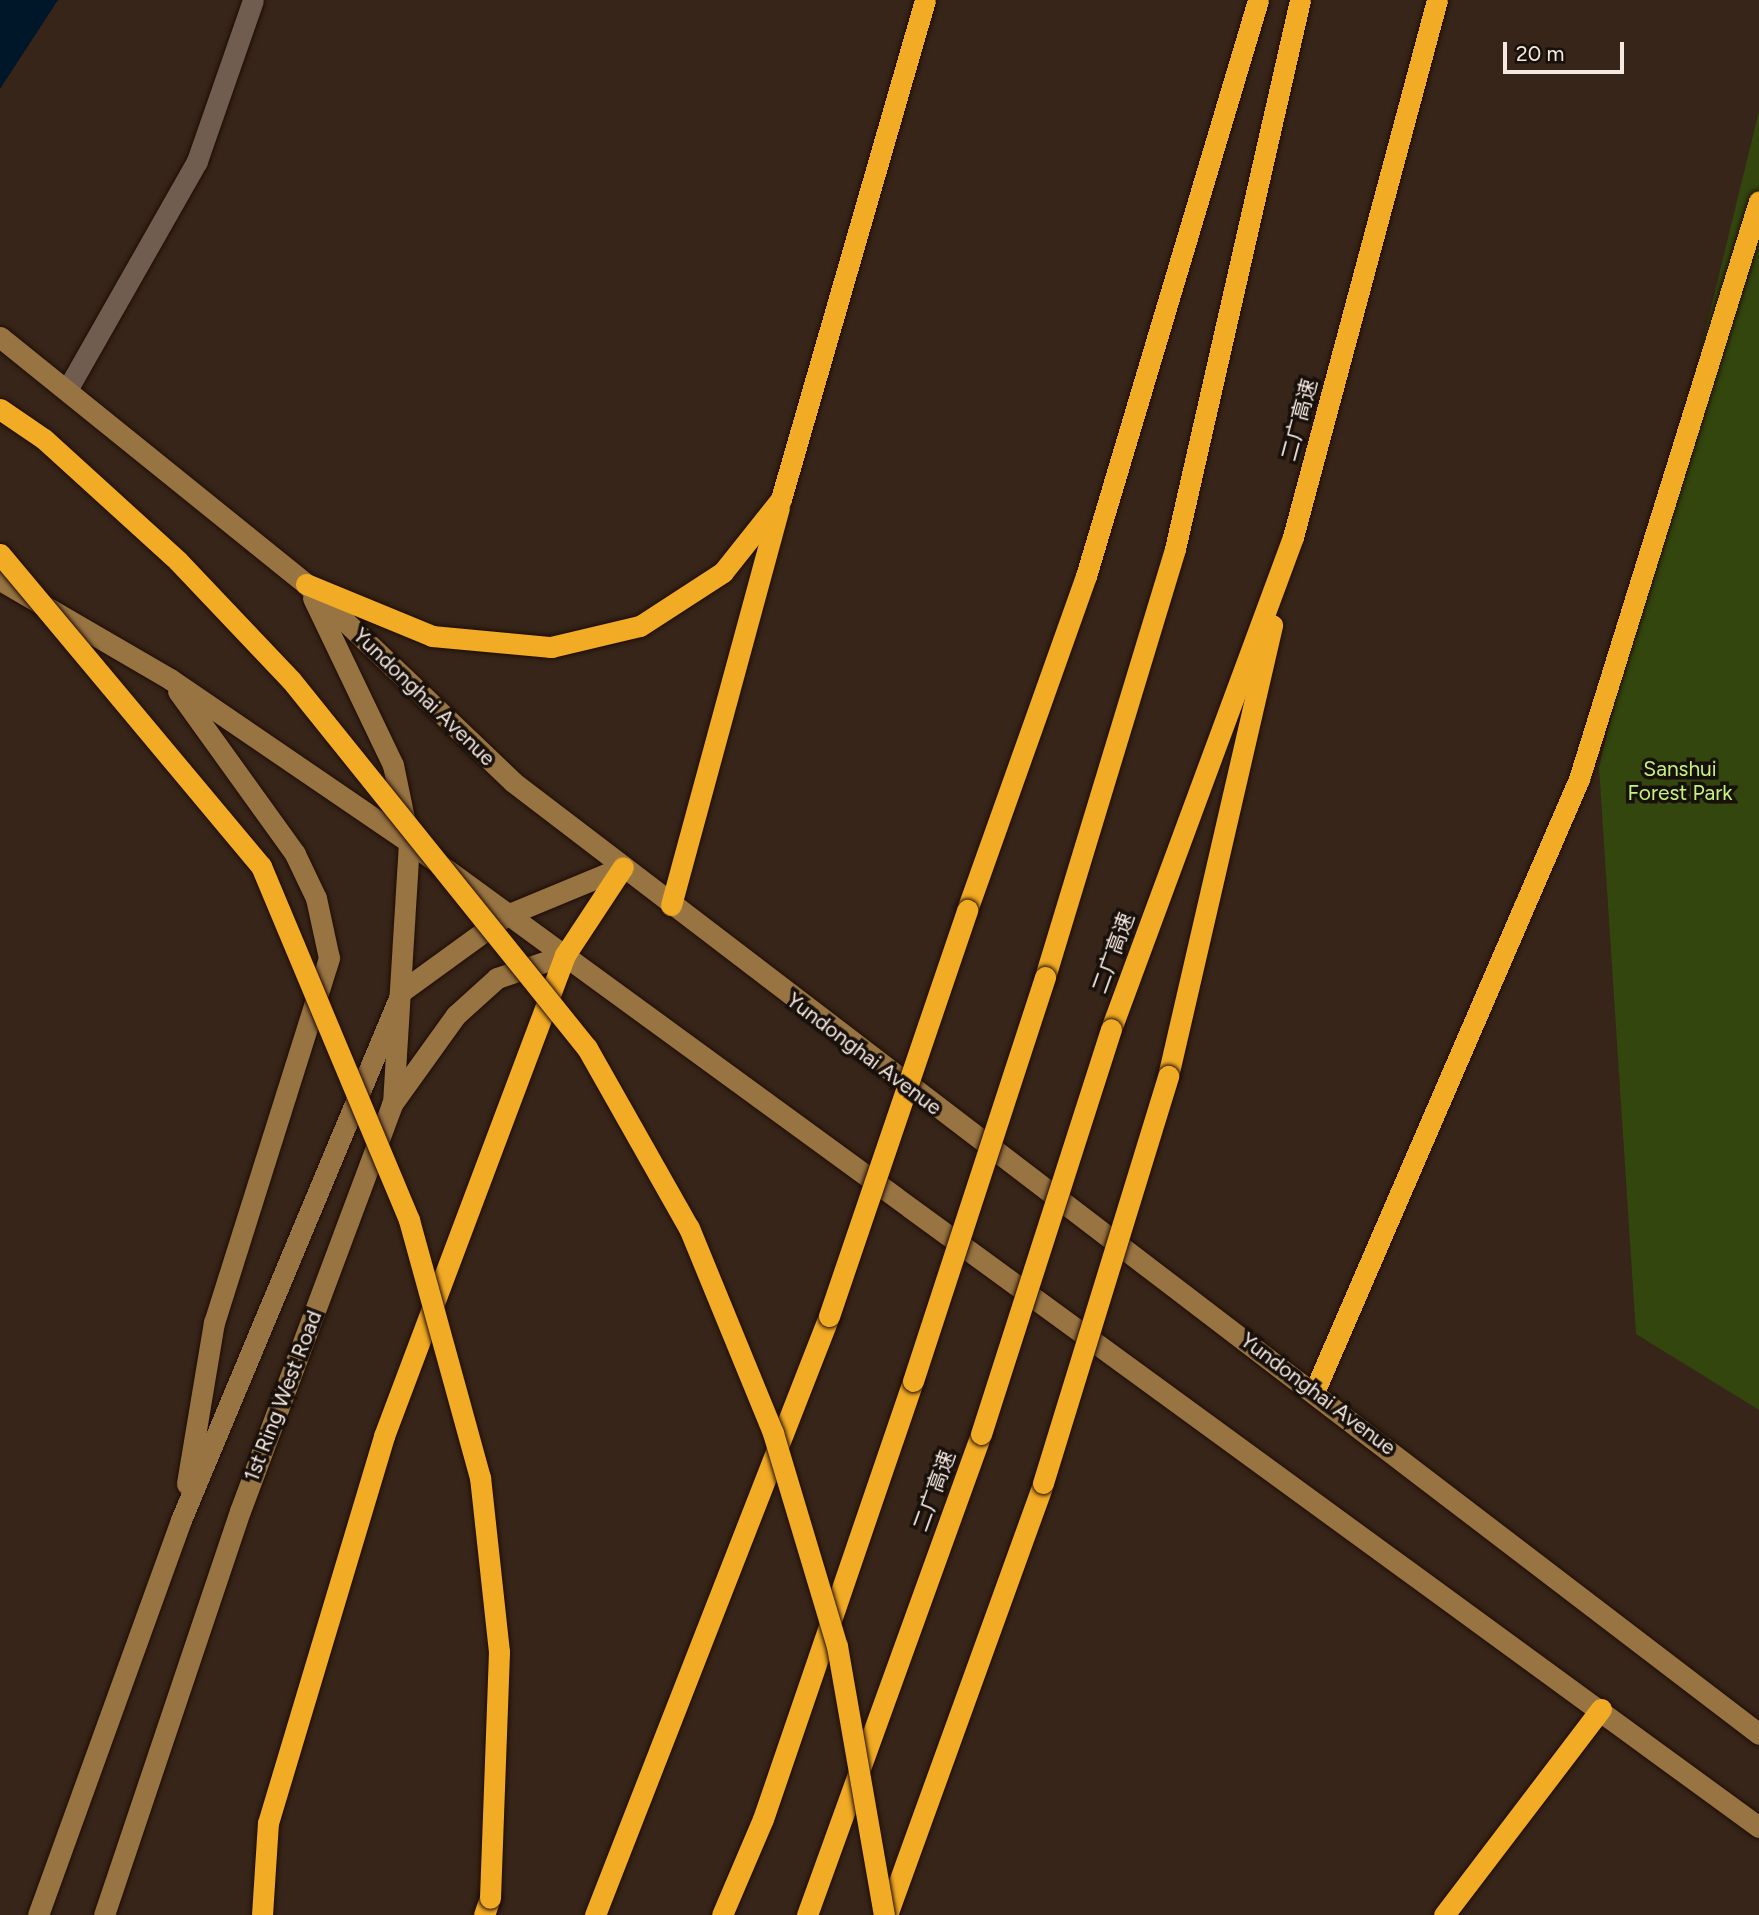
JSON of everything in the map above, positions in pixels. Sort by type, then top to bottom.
[{"type":"highway","points":[[671,905],[781,499],[925,0]]},
{"type":"highway","points":[[596,1915],[829,1316],[967,910],[1086,576],[1258,0]]},
{"type":"highway","points":[[722,1915],[762,1819],[913,1381],[1045,977],[1175,549],[1300,0]]},
{"type":"highway","name":"二广高速","points":[[807,1915],[981,1434],[1111,1029],[1293,537],[1437,0]]},
{"type":"highway","points":[[1315,1390],[1578,779],[1759,201]]},
{"type":"highway","points":[[0,409],[44,439],[178,561],[291,680],[587,1048],[689,1228],[773,1433],[837,1646],[886,1915]]},
{"type":"highway","points":[[306,584],[432,636],[551,647],[640,626],[723,572],[781,499]]},
{"type":"highway","points":[[886,1915],[1043,1483],[1168,1076],[1293,537]]},
{"type":"highway","points":[[0,554],[261,866],[410,1220],[480,1477],[499,1652],[487,1906]]},
{"type":"highway","points":[[262,1915],[268,1823],[359,1516],[565,955],[623,867]]},
{"type":"highway","points":[[1444,1915],[1601,1709]]},
{"type":"main road","name":"Yundonghai Avenue","points":[[4,349],[67,390],[306,584],[513,782],[671,905],[1315,1390],[1759,1734]]},
{"type":"main road","points":[[0,580],[170,679],[409,842],[1759,1826]]},
{"type":"main road","points":[[306,584],[393,765],[409,842],[392,1104]]},
{"type":"main road","points":[[170,679],[295,854],[316,898],[329,958],[215,1322],[181,1520]]},
{"type":"main road","points":[[38,1915],[181,1520],[401,990],[506,915],[623,867]]},
{"type":"main road","name":"1st Ring West Road","points":[[104,1915],[240,1511],[392,1104],[456,1015],[497,978],[565,955]]},
{"type":"street","points":[[67,390],[197,161],[253,0]]},
{"type":"green space","name":"Sanshui Forest Park","points":[[1759,111],[1759,1410],[1636,1334],[1599,767]]},
{"type":"water","points":[[0,0],[58,0],[0,89]]}]
